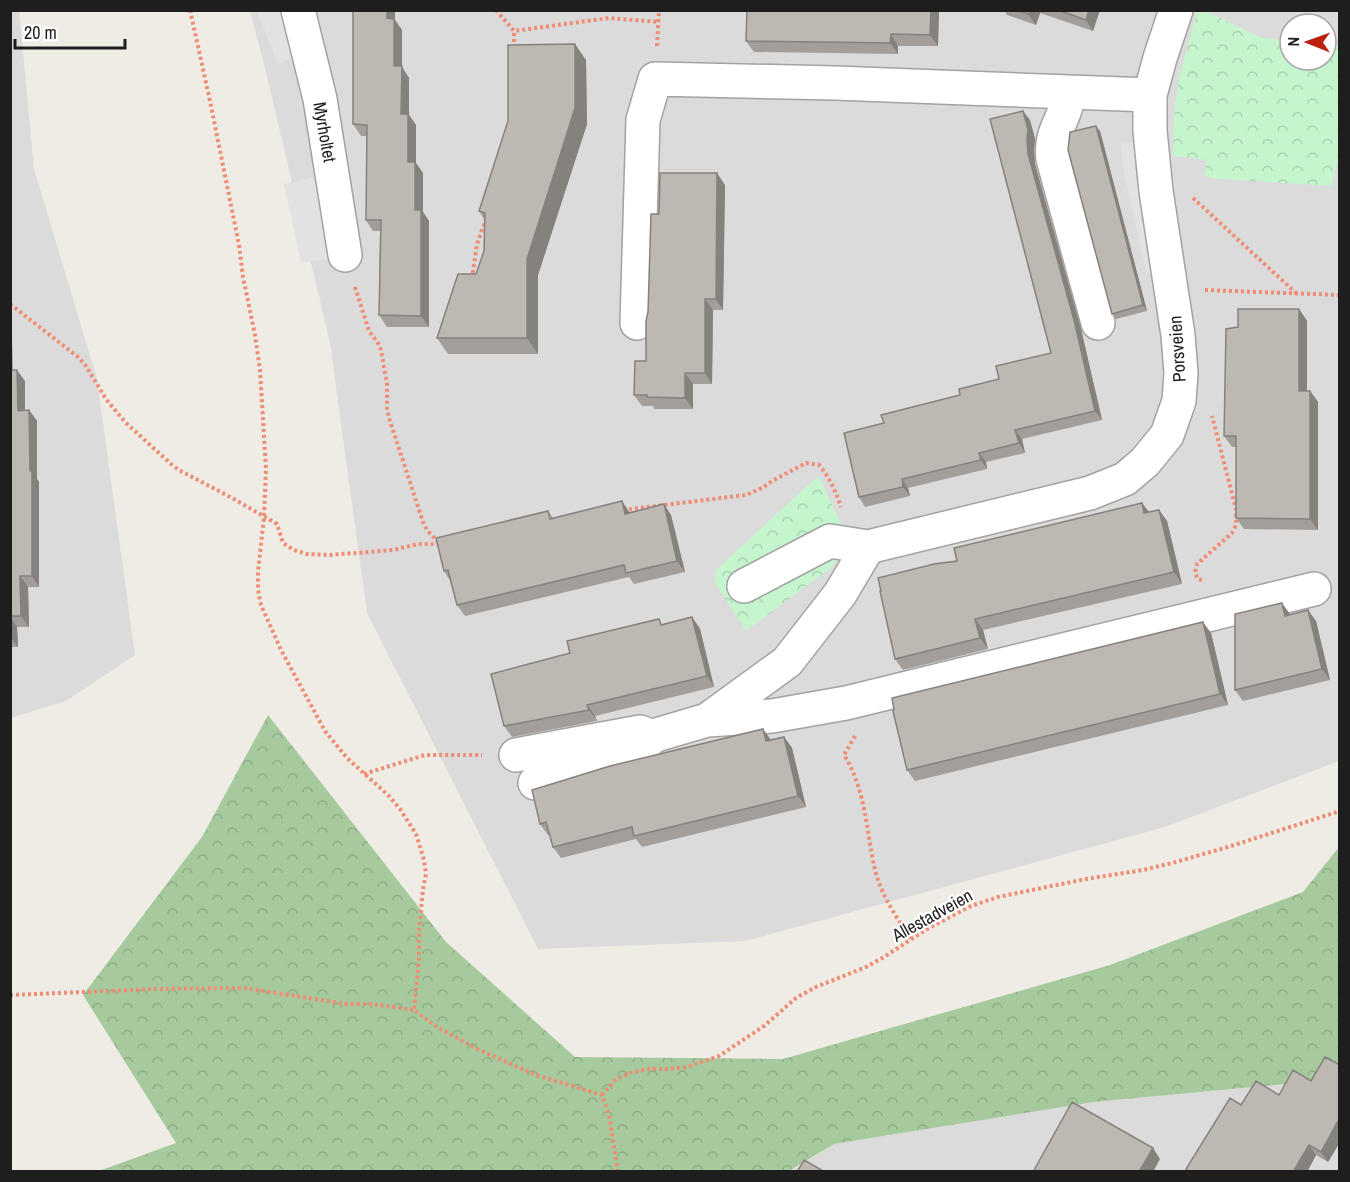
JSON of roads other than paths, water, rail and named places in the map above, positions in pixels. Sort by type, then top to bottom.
[{"type":"street","name":"Myrholtet","points":[[298,10],[320,99],[345,255]]},
{"type":"street","name":"Porsveien","points":[[744,586],[830,541],[861,546],[1090,493],[1125,479],[1145,462],[1167,435],[1179,402],[1181,373],[1172,288],[1149,131],[1150,95],[1176,10]]},
{"type":"street","points":[[637,323],[643,120],[655,79],[835,82],[1150,95]]},
{"type":"street","points":[[1069,92],[1068,105],[1054,136],[1053,159],[1098,323]]},
{"type":"street","points":[[707,720],[787,662],[840,594],[861,546]]},
{"type":"street","points":[[535,783],[606,762],[642,747],[653,736],[707,720],[772,716],[869,697],[1314,590]]},
{"type":"street","points":[[516,755],[640,732],[653,736]]}]
